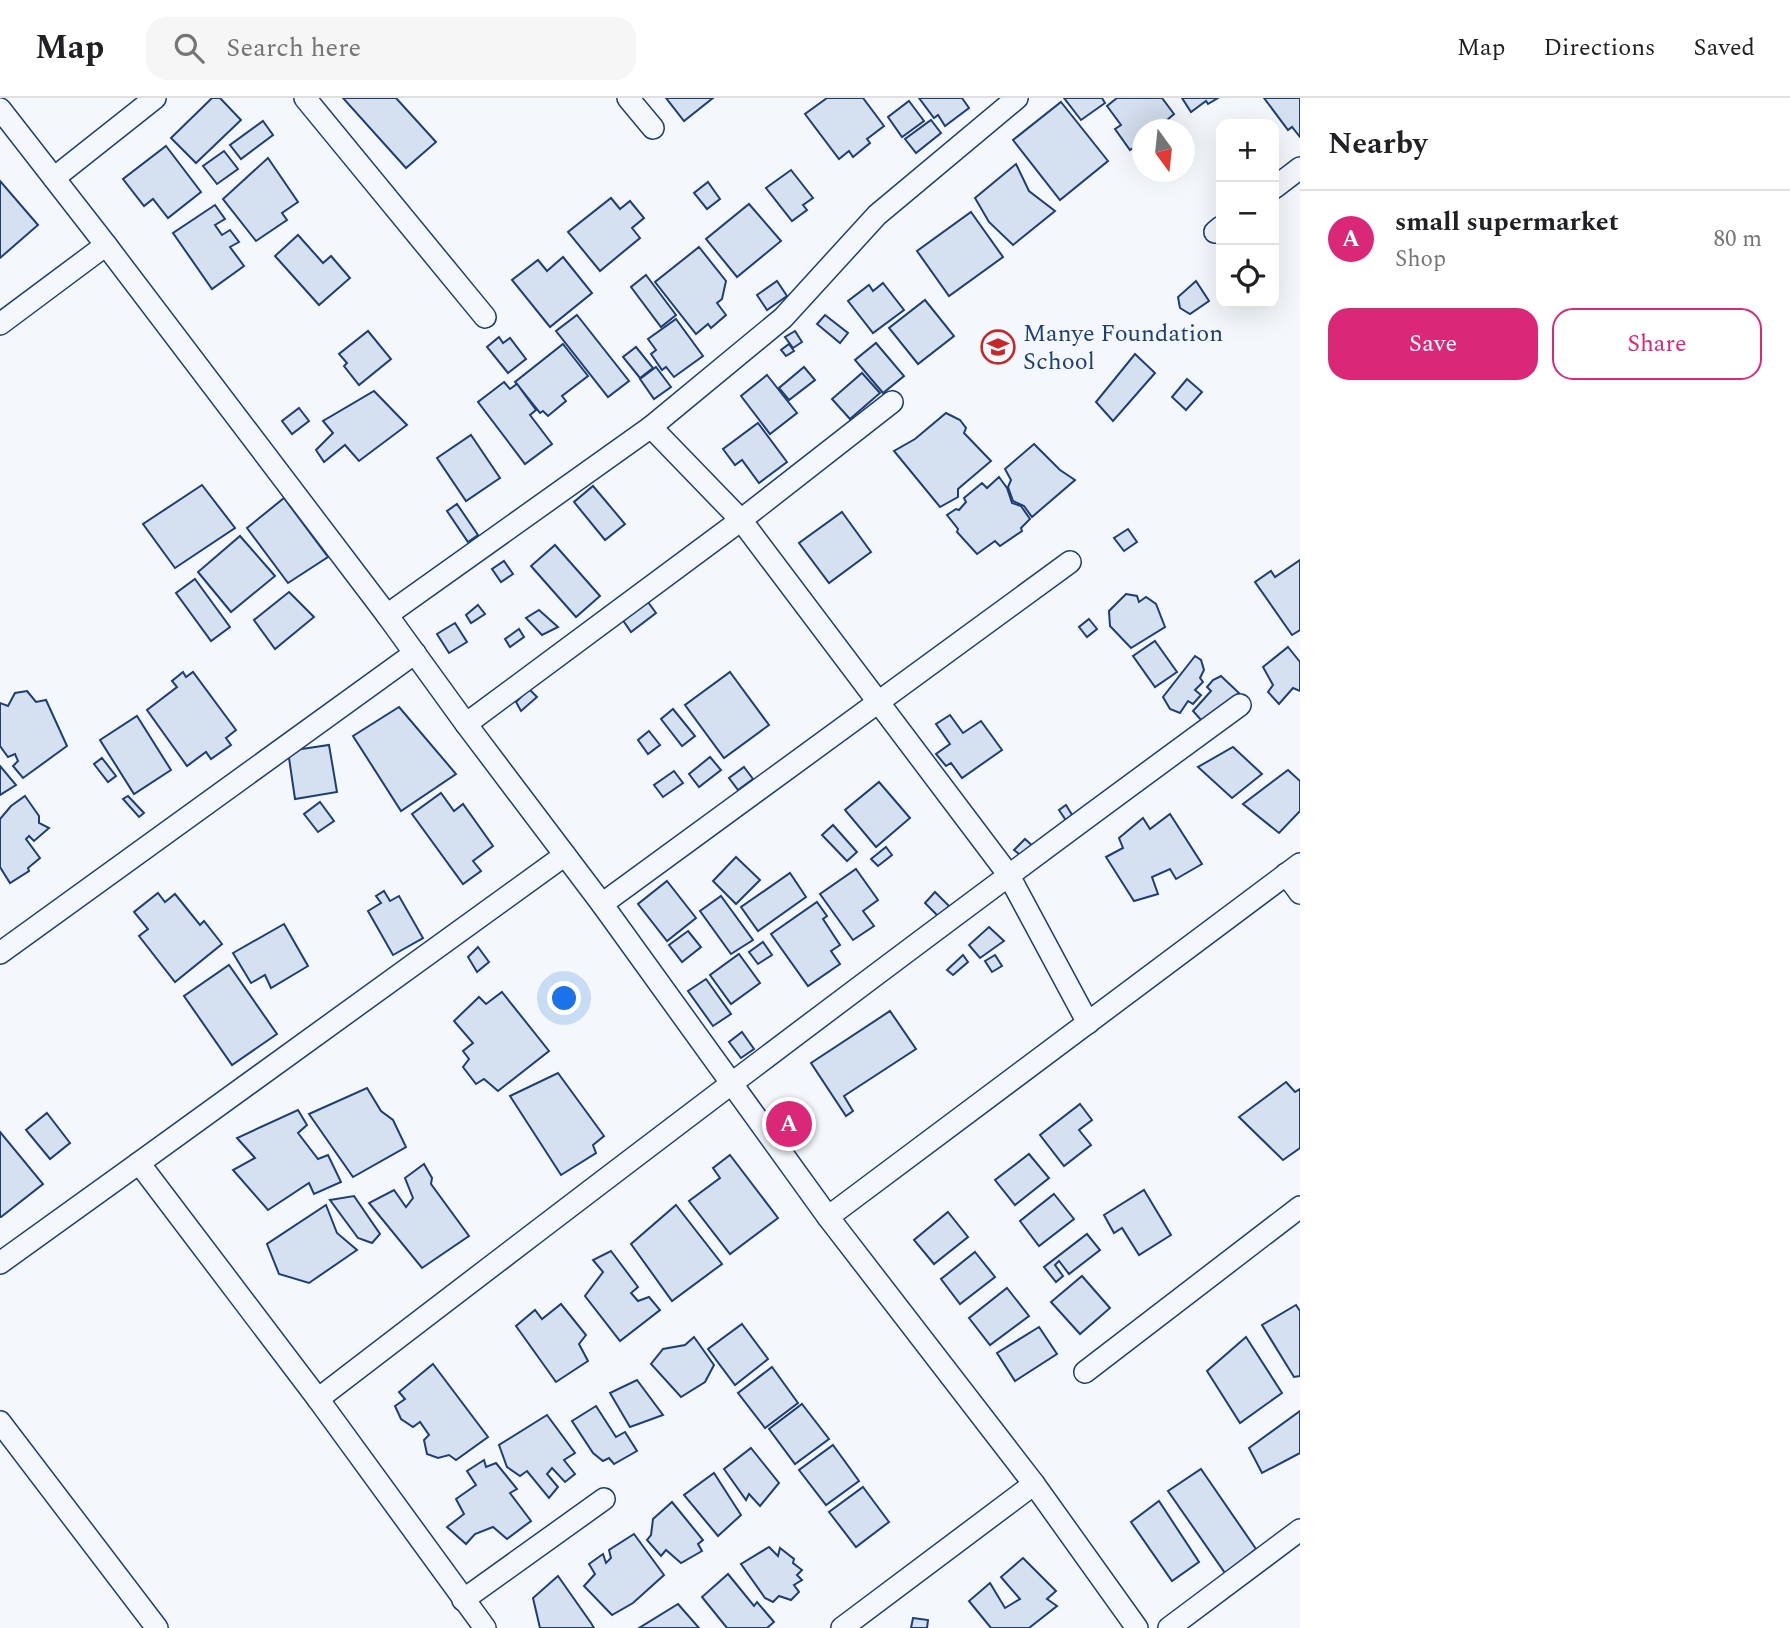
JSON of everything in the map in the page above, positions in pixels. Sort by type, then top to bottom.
[{"type":"street","points":[[54,178],[155,98]]},
{"type":"street","points":[[305,98],[485,317]]},
{"type":"street","points":[[628,98],[653,128]]},
{"type":"street","points":[[387,615],[651,427],[783,318],[877,215],[1017,98]]},
{"type":"street","points":[[0,109],[387,615],[603,904],[828,1217],[1034,1484],[1137,1628]]},
{"type":"street","points":[[1279,184],[1300,169]]},
{"type":"street","points":[[0,324],[106,245]]},
{"type":"street","points":[[466,724],[741,520],[892,402]]},
{"type":"street","points":[[651,427],[741,520],[1008,874],[1088,1023]]},
{"type":"street","points":[[603,904],[1070,562]]},
{"type":"street","points":[[0,953],[415,653]]},
{"type":"street","points":[[318,1399],[730,1082],[1240,705]]},
{"type":"street","points":[[0,1263],[565,855]]},
{"type":"street","points":[[828,1217],[1293,869],[1300,892]]},
{"type":"street","points":[[139,1163],[318,1399],[485,1628]]},
{"type":"street","points":[[1085,1372],[1300,1207]]},
{"type":"street","points":[[0,1422],[156,1628]]},
{"type":"street","points":[[842,1628],[1034,1484]]},
{"type":"street","points":[[463,1600],[604,1499]]},
{"type":"street","points":[[1169,1628],[1300,1530]]},
{"type":"building","points":[[212,98],[220,98],[241,120],[196,163],[171,138]]},
{"type":"building","points":[[343,98],[396,98],[436,142],[406,168]]},
{"type":"building","points":[[666,98],[713,98],[684,121]]},
{"type":"building","points":[[827,98],[863,98],[884,126],[867,139],[870,143],[853,157],[849,151],[839,159],[805,114]]},
{"type":"building","points":[[919,98],[962,98],[969,108],[945,126],[938,115],[934,118]]},
{"type":"building","points":[[1064,98],[1102,98],[1105,103],[1081,120]]},
{"type":"building","points":[[1117,98],[1162,98],[1174,114],[1168,119],[1132,119],[1130,150],[1115,129],[1121,125],[1107,106]]},
{"type":"building","points":[[1182,98],[1218,98],[1208,104],[1206,101],[1191,112]]},
{"type":"building","points":[[1264,98],[1300,98],[1300,137],[1292,127],[1288,130]]},
{"type":"building","points":[[909,101],[924,121],[902,137],[888,117]]},
{"type":"building","points":[[1061,102],[1108,161],[1060,200],[1013,140]]},
{"type":"building","points":[[931,120],[941,133],[916,153],[905,139]]},
{"type":"building","points":[[263,121],[273,135],[241,159],[230,145]]},
{"type":"building","points":[[166,146],[201,192],[168,218],[153,199],[144,206],[123,179]]},
{"type":"building","points":[[224,151],[238,169],[217,184],[203,166]]},
{"type":"building","points":[[268,158],[298,202],[282,213],[287,220],[256,241],[223,199]]},
{"type":"building","points":[[1016,164],[1029,191],[1055,211],[1013,245],[989,222],[975,198]]},
{"type":"building","points":[[791,170],[813,198],[803,205],[807,210],[792,221],[766,188]]},
{"type":"building","points":[[0,181],[38,225],[0,258]]},
{"type":"building","points":[[708,182],[720,199],[707,209],[694,193]]},
{"type":"building","points":[[611,198],[620,209],[630,201],[644,218],[632,228],[640,238],[600,271],[568,232]]},
{"type":"building","points":[[749,204],[781,241],[737,277],[706,239]]},
{"type":"building","points":[[215,205],[225,219],[215,225],[222,235],[230,230],[239,242],[230,247],[244,266],[212,289],[173,233]]},
{"type":"building","points":[[971,212],[1003,257],[949,296],[917,251]]},
{"type":"building","points":[[298,235],[323,263],[331,256],[350,278],[319,305],[275,256]]},
{"type":"building","points":[[699,247],[726,281],[722,299],[717,303],[726,315],[711,328],[708,324],[696,334],[655,282]]},
{"type":"building","points":[[563,257],[592,293],[550,327],[512,280],[538,260],[547,271]]},
{"type":"building","points":[[646,275],[676,315],[661,327],[631,287]]},
{"type":"building","points":[[777,281],[787,296],[767,310],[757,295]]},
{"type":"building","points":[[1196,281],[1209,301],[1190,314],[1180,308],[1178,297]]},
{"type":"building","points":[[883,283],[904,310],[873,333],[848,301],[869,285],[873,291]]},
{"type":"building","points":[[925,300],[954,336],[918,364],[889,328]]},
{"type":"building","points":[[577,315],[629,381],[608,397],[556,331]]},
{"type":"building","points":[[825,315],[848,333],[840,343],[817,324]]},
{"type":"building","points":[[676,319],[703,356],[674,377],[666,367],[662,370],[651,354],[656,350],[648,339]]},
{"type":"building","points":[[368,331],[391,359],[359,385],[344,366],[347,363],[339,354]]},
{"type":"building","points":[[795,331],[802,342],[793,348],[785,337]]},
{"type":"building","points":[[499,337],[503,343],[510,338],[526,359],[508,373],[487,347]]},
{"type":"building","points":[[876,343],[904,376],[883,393],[855,360]]},
{"type":"building","points":[[563,344],[588,376],[562,396],[566,401],[548,416],[543,411],[540,413],[515,382]]},
{"type":"building","points":[[789,344],[794,351],[786,356],[781,350]]},
{"type":"building","points":[[636,347],[653,368],[640,378],[623,357]]},
{"type":"building","points":[[1135,354],[1155,373],[1113,421],[1096,402]]},
{"type":"building","points":[[656,367],[671,387],[654,399],[640,379]]},
{"type":"building","points":[[804,367],[815,380],[789,400],[779,388]]},
{"type":"building","points":[[862,373],[880,393],[850,419],[832,399]]},
{"type":"building","points":[[767,375],[797,413],[770,434],[741,396]]},
{"type":"building","points":[[1187,379],[1202,392],[1186,410],[1172,397]]},
{"type":"building","points":[[504,382],[510,389],[517,384],[536,410],[530,415],[552,444],[525,464],[478,402]]},
{"type":"building","points":[[374,391],[407,425],[359,461],[345,445],[324,462],[316,450],[333,433],[323,421]]},
{"type":"building","points":[[299,408],[309,421],[292,434],[282,421]]},
{"type":"building","points":[[946,413],[960,420],[966,428],[964,433],[991,461],[958,489],[958,497],[940,507],[894,451],[915,439]]},
{"type":"building","points":[[758,423],[787,462],[759,483],[742,460],[735,465],[723,449]]},
{"type":"building","points":[[471,435],[500,478],[466,501],[437,458]]},
{"type":"building","points":[[1034,444],[1060,470],[1075,480],[1032,517],[1024,506],[1013,501],[1008,487],[1011,480],[1005,469]]},
{"type":"building","points":[[999,477],[1007,488],[1012,503],[1021,506],[1030,519],[1021,528],[1022,531],[1000,546],[995,541],[977,554],[957,532],[958,529],[947,515],[959,510],[966,502],[964,498],[982,483],[987,488]]},
{"type":"building","points":[[202,485],[235,528],[175,568],[143,524]]},
{"type":"building","points":[[593,486],[625,524],[605,540],[574,502]]},
{"type":"building","points":[[284,498],[328,557],[288,583],[247,528]]},
{"type":"building","points":[[457,504],[478,535],[468,542],[447,511]]},
{"type":"building","points":[[842,512],[871,552],[829,583],[799,543]]},
{"type":"building","points":[[1128,529],[1137,542],[1124,551],[1114,538]]},
{"type":"building","points":[[240,536],[275,576],[231,612],[198,572]]},
{"type":"building","points":[[555,545],[600,596],[576,617],[531,566]]},
{"type":"building","points":[[1300,560],[1300,630],[1292,635],[1255,582],[1271,571],[1275,577]]},
{"type":"building","points":[[504,561],[513,574],[501,582],[492,569]]},
{"type":"building","points":[[195,579],[230,627],[211,641],[176,593]]},
{"type":"building","points":[[289,592],[314,617],[275,649],[254,620]]},
{"type":"building","points":[[1126,594],[1137,596],[1139,602],[1146,597],[1156,604],[1165,627],[1131,648],[1110,626],[1109,611]]},
{"type":"building","points":[[645,598],[656,613],[631,632],[620,616]]},
{"type":"building","points":[[478,605],[485,614],[471,623],[466,615]]},
{"type":"building","points":[[539,610],[558,627],[542,635],[526,618]]},
{"type":"building","points":[[1089,619],[1097,629],[1087,637],[1079,627]]},
{"type":"building","points":[[455,623],[467,642],[449,653],[437,634]]},
{"type":"building","points":[[519,629],[524,637],[510,647],[505,639]]},
{"type":"building","points":[[1155,641],[1177,672],[1155,687],[1133,656]]},
{"type":"building","points":[[1288,647],[1300,662],[1300,691],[1293,688],[1279,704],[1268,692],[1273,685],[1263,667]]},
{"type":"building","points":[[1195,656],[1201,660],[1204,670],[1200,678],[1203,682],[1195,690],[1201,695],[1193,704],[1188,701],[1180,713],[1170,709],[1163,697]]},
{"type":"building","points":[[183,672],[186,677],[193,672],[236,730],[226,738],[231,745],[211,759],[206,752],[187,766],[147,710],[177,687],[172,681]]},
{"type":"building","points":[[730,672],[769,725],[724,758],[685,705]]},
{"type":"building","points":[[1221,676],[1239,693],[1214,720],[1202,721],[1193,711],[1211,691],[1207,687]]},
{"type":"building","points":[[529,689],[537,697],[521,711],[516,702]]},
{"type":"building","points":[[27,691],[36,702],[46,700],[67,746],[23,778],[13,766],[18,761],[15,754],[8,757],[0,746],[0,703],[8,706],[15,693]]},
{"type":"building","points":[[399,707],[456,774],[401,811],[353,736]]},
{"type":"building","points":[[673,709],[695,736],[682,746],[661,719]]},
{"type":"building","points":[[950,715],[963,733],[981,721],[1002,750],[962,778],[951,763],[946,766],[936,754],[950,744],[936,724]]},
{"type":"building","points":[[137,716],[171,770],[134,794],[100,740]]},
{"type":"building","points":[[649,731],[660,745],[648,754],[638,740]]},
{"type":"building","points":[[329,745],[337,792],[295,799],[288,751]]},
{"type":"building","points":[[1233,747],[1262,774],[1232,798],[1198,767]]},
{"type":"building","points":[[710,757],[721,770],[699,787],[689,774]]},
{"type":"building","points":[[102,758],[116,776],[108,782],[94,764]]},
{"type":"building","points":[[0,766],[16,785],[0,795]]},
{"type":"building","points":[[744,767],[753,779],[738,790],[729,778]]},
{"type":"building","points":[[1288,770],[1300,781],[1300,811],[1279,833],[1243,804]]},
{"type":"building","points":[[674,771],[683,783],[663,797],[654,785]]},
{"type":"building","points":[[879,782],[910,818],[876,847],[845,810]]},
{"type":"building","points":[[441,793],[454,811],[463,804],[493,846],[473,861],[481,871],[463,884],[412,814]]},
{"type":"building","points":[[25,796],[39,816],[39,823],[49,828],[34,841],[29,836],[26,839],[40,858],[28,868],[29,871],[10,883],[0,867],[0,819],[11,806]]},
{"type":"building","points":[[128,796],[144,813],[139,817],[123,799]]},
{"type":"building","points":[[320,802],[334,821],[318,832],[304,814]]},
{"type":"building","points":[[1066,805],[1074,818],[1067,822],[1059,810]]},
{"type":"building","points":[[1170,814],[1202,864],[1176,879],[1170,869],[1152,877],[1158,894],[1134,901],[1106,857],[1123,848],[1119,838],[1143,818],[1150,829]]},
{"type":"building","points":[[833,825],[857,852],[847,861],[822,835]]},
{"type":"building","points":[[1025,839],[1035,848],[1025,859],[1014,850]]},
{"type":"building","points":[[886,847],[892,855],[878,866],[871,859]]},
{"type":"building","points":[[736,857],[760,880],[736,904],[713,881]]},
{"type":"building","points":[[856,869],[878,900],[863,911],[874,926],[853,940],[820,894]]},
{"type":"building","points":[[790,873],[806,897],[758,931],[741,907]]},
{"type":"building","points":[[667,881],[696,918],[667,941],[638,904]]},
{"type":"building","points":[[384,891],[390,901],[399,896],[423,938],[393,955],[368,911],[381,903],[376,896]]},
{"type":"building","points":[[935,892],[949,906],[939,917],[925,903]]},
{"type":"building","points":[[158,893],[165,902],[175,894],[200,925],[204,921],[222,944],[175,982],[139,936],[148,929],[134,912]]},
{"type":"building","points":[[721,896],[753,940],[731,954],[700,911]]},
{"type":"building","points":[[817,902],[827,916],[823,919],[840,945],[831,951],[840,964],[808,986],[771,934]]},
{"type":"building","points":[[284,924],[308,966],[271,988],[265,975],[251,983],[233,953]]},
{"type":"building","points":[[989,927],[1004,941],[980,958],[969,945]]},
{"type":"building","points":[[688,931],[701,947],[682,962],[669,945]]},
{"type":"building","points":[[763,942],[772,955],[758,964],[749,952]]},
{"type":"building","points":[[478,947],[489,962],[477,972],[468,957]]},
{"type":"building","points":[[739,954],[760,983],[731,1004],[710,975]]},
{"type":"building","points":[[963,955],[968,962],[953,975],[947,970]]},
{"type":"building","points":[[995,955],[1002,966],[992,972],[985,961]]},
{"type":"building","points":[[229,965],[277,1034],[232,1065],[184,996]]},
{"type":"building","points":[[706,979],[731,1014],[713,1026],[688,991]]},
{"type":"building","points":[[502,992],[549,1051],[498,1091],[484,1079],[476,1084],[463,1067],[469,1059],[463,1051],[473,1043],[454,1021],[479,997],[486,1004]]},
{"type":"building","points":[[890,1011],[916,1049],[844,1096],[853,1111],[846,1116],[811,1063]]},
{"type":"building","points":[[742,1032],[754,1049],[741,1058],[729,1042]]},
{"type":"building","points":[[558,1073],[604,1136],[593,1145],[596,1153],[561,1175],[510,1096]]},
{"type":"building","points":[[1286,1082],[1295,1092],[1300,1089],[1300,1148],[1283,1160],[1239,1117]]},
{"type":"building","points":[[367,1088],[381,1111],[393,1120],[406,1147],[353,1177],[309,1114]]},
{"type":"building","points":[[1080,1104],[1092,1120],[1079,1130],[1091,1145],[1064,1166],[1040,1135]]},
{"type":"building","points":[[298,1110],[307,1125],[298,1133],[318,1159],[328,1155],[341,1182],[314,1194],[309,1183],[268,1210],[233,1170],[255,1158],[237,1138]]},
{"type":"building","points":[[47,1113],[70,1143],[50,1159],[26,1130]]},
{"type":"building","points":[[0,1132],[43,1184],[1,1217],[0,1217]]},
{"type":"building","points":[[1029,1154],[1049,1178],[1015,1205],[995,1180]]},
{"type":"building","points":[[730,1155],[778,1218],[730,1254],[689,1201],[720,1178],[713,1168]]},
{"type":"building","points":[[424,1164],[432,1178],[431,1184],[469,1236],[422,1268],[369,1203],[394,1190],[406,1207],[413,1198],[405,1178]]},
{"type":"building","points":[[1144,1190],[1171,1235],[1139,1255],[1122,1228],[1114,1233],[1104,1215]]},
{"type":"building","points":[[1054,1194],[1074,1219],[1039,1246],[1020,1221]]},
{"type":"building","points":[[354,1196],[380,1234],[372,1243],[358,1238],[330,1200]]},
{"type":"building","points":[[326,1205],[337,1233],[357,1250],[309,1283],[279,1274],[267,1244]]},
{"type":"building","points":[[676,1205],[722,1264],[672,1301],[631,1244]]},
{"type":"building","points":[[948,1212],[968,1237],[934,1264],[914,1240]]},
{"type":"building","points":[[1087,1234],[1100,1250],[1069,1274],[1059,1261],[1055,1265],[1063,1276],[1056,1282],[1044,1267]]},
{"type":"building","points":[[611,1251],[638,1287],[631,1293],[638,1301],[649,1297],[660,1310],[620,1341],[585,1296],[603,1272],[593,1260]]},
{"type":"building","points":[[975,1252],[995,1277],[960,1304],[941,1279]]},
{"type":"building","points":[[1082,1276],[1110,1308],[1080,1334],[1051,1302]]},
{"type":"building","points":[[1007,1288],[1029,1316],[990,1345],[969,1318]]},
{"type":"building","points":[[561,1304],[586,1335],[579,1344],[588,1361],[556,1382],[516,1326],[535,1310],[542,1319]]},
{"type":"building","points":[[1296,1305],[1300,1311],[1300,1376],[1294,1377],[1262,1325]]},
{"type":"building","points":[[742,1324],[768,1359],[735,1385],[708,1349]]},
{"type":"building","points":[[1039,1327],[1057,1354],[1015,1381],[997,1353]]},
{"type":"building","points":[[694,1337],[714,1365],[705,1382],[681,1397],[651,1364],[663,1349],[685,1345]]},
{"type":"building","points":[[1246,1337],[1282,1393],[1240,1423],[1207,1371]]},
{"type":"building","points":[[433,1364],[488,1437],[456,1460],[449,1455],[438,1458],[427,1454],[424,1440],[429,1435],[420,1422],[413,1427],[401,1419],[395,1406],[405,1399],[399,1392]]},
{"type":"building","points":[[772,1367],[798,1403],[765,1428],[738,1393]]},
{"type":"building","points":[[637,1380],[663,1415],[630,1427],[610,1393]]},
{"type":"building","points":[[802,1404],[829,1439],[795,1464],[769,1429]]},
{"type":"building","points":[[596,1406],[616,1437],[625,1432],[637,1451],[614,1464],[609,1458],[603,1461],[593,1453],[572,1421]]},
{"type":"building","points":[[1300,1411],[1300,1453],[1262,1473],[1249,1448]]},
{"type":"building","points":[[547,1415],[575,1453],[564,1460],[575,1474],[565,1482],[552,1468],[547,1474],[558,1487],[549,1498],[527,1471],[520,1476],[507,1467],[499,1445]]},
{"type":"building","points":[[833,1445],[859,1481],[826,1505],[799,1470]]},
{"type":"building","points":[[751,1448],[779,1483],[760,1506],[749,1494],[746,1500],[724,1469]]},
{"type":"building","points":[[484,1460],[486,1467],[496,1463],[517,1489],[510,1493],[531,1521],[507,1539],[493,1527],[475,1534],[466,1544],[447,1527],[464,1514],[456,1499],[476,1485],[467,1471]]},
{"type":"building","points":[[1201,1469],[1256,1549],[1225,1573],[1168,1491]]},
{"type":"building","points":[[714,1473],[741,1515],[718,1536],[684,1495]]},
{"type":"building","points":[[863,1487],[889,1522],[856,1547],[829,1512]]},
{"type":"building","points":[[1159,1501],[1199,1562],[1172,1581],[1131,1522]]},
{"type":"building","points":[[672,1502],[703,1540],[698,1544],[702,1551],[681,1563],[666,1550],[661,1556],[647,1540],[651,1535],[653,1519]]},
{"type":"building","points":[[634,1534],[664,1575],[633,1603],[612,1615],[584,1586],[595,1574],[589,1564],[603,1554],[606,1563],[611,1558],[609,1550]]},
{"type":"building","points":[[769,1547],[778,1556],[780,1548],[794,1559],[793,1563],[802,1570],[797,1575],[802,1580],[794,1585],[799,1592],[791,1600],[779,1596],[773,1602],[765,1598],[741,1564]]},
{"type":"building","points":[[1023,1558],[1056,1591],[1047,1599],[1057,1606],[1029,1628],[991,1628],[969,1601],[990,1583],[1005,1608],[1020,1599],[1001,1577]]},
{"type":"building","points":[[728,1574],[754,1606],[757,1602],[774,1622],[767,1628],[727,1628],[702,1597]]},
{"type":"building","points":[[558,1576],[594,1628],[540,1628],[533,1598]]},
{"type":"building","points":[[678,1604],[699,1628],[639,1628]]},
{"type":"building","points":[[913,1618],[928,1620],[927,1628],[911,1628]]},
{"type":"place","name":"Manye Foundation School","points":[[998,347]]},
{"type":"place","name":"small supermarket","points":[[789,1124]]}]
